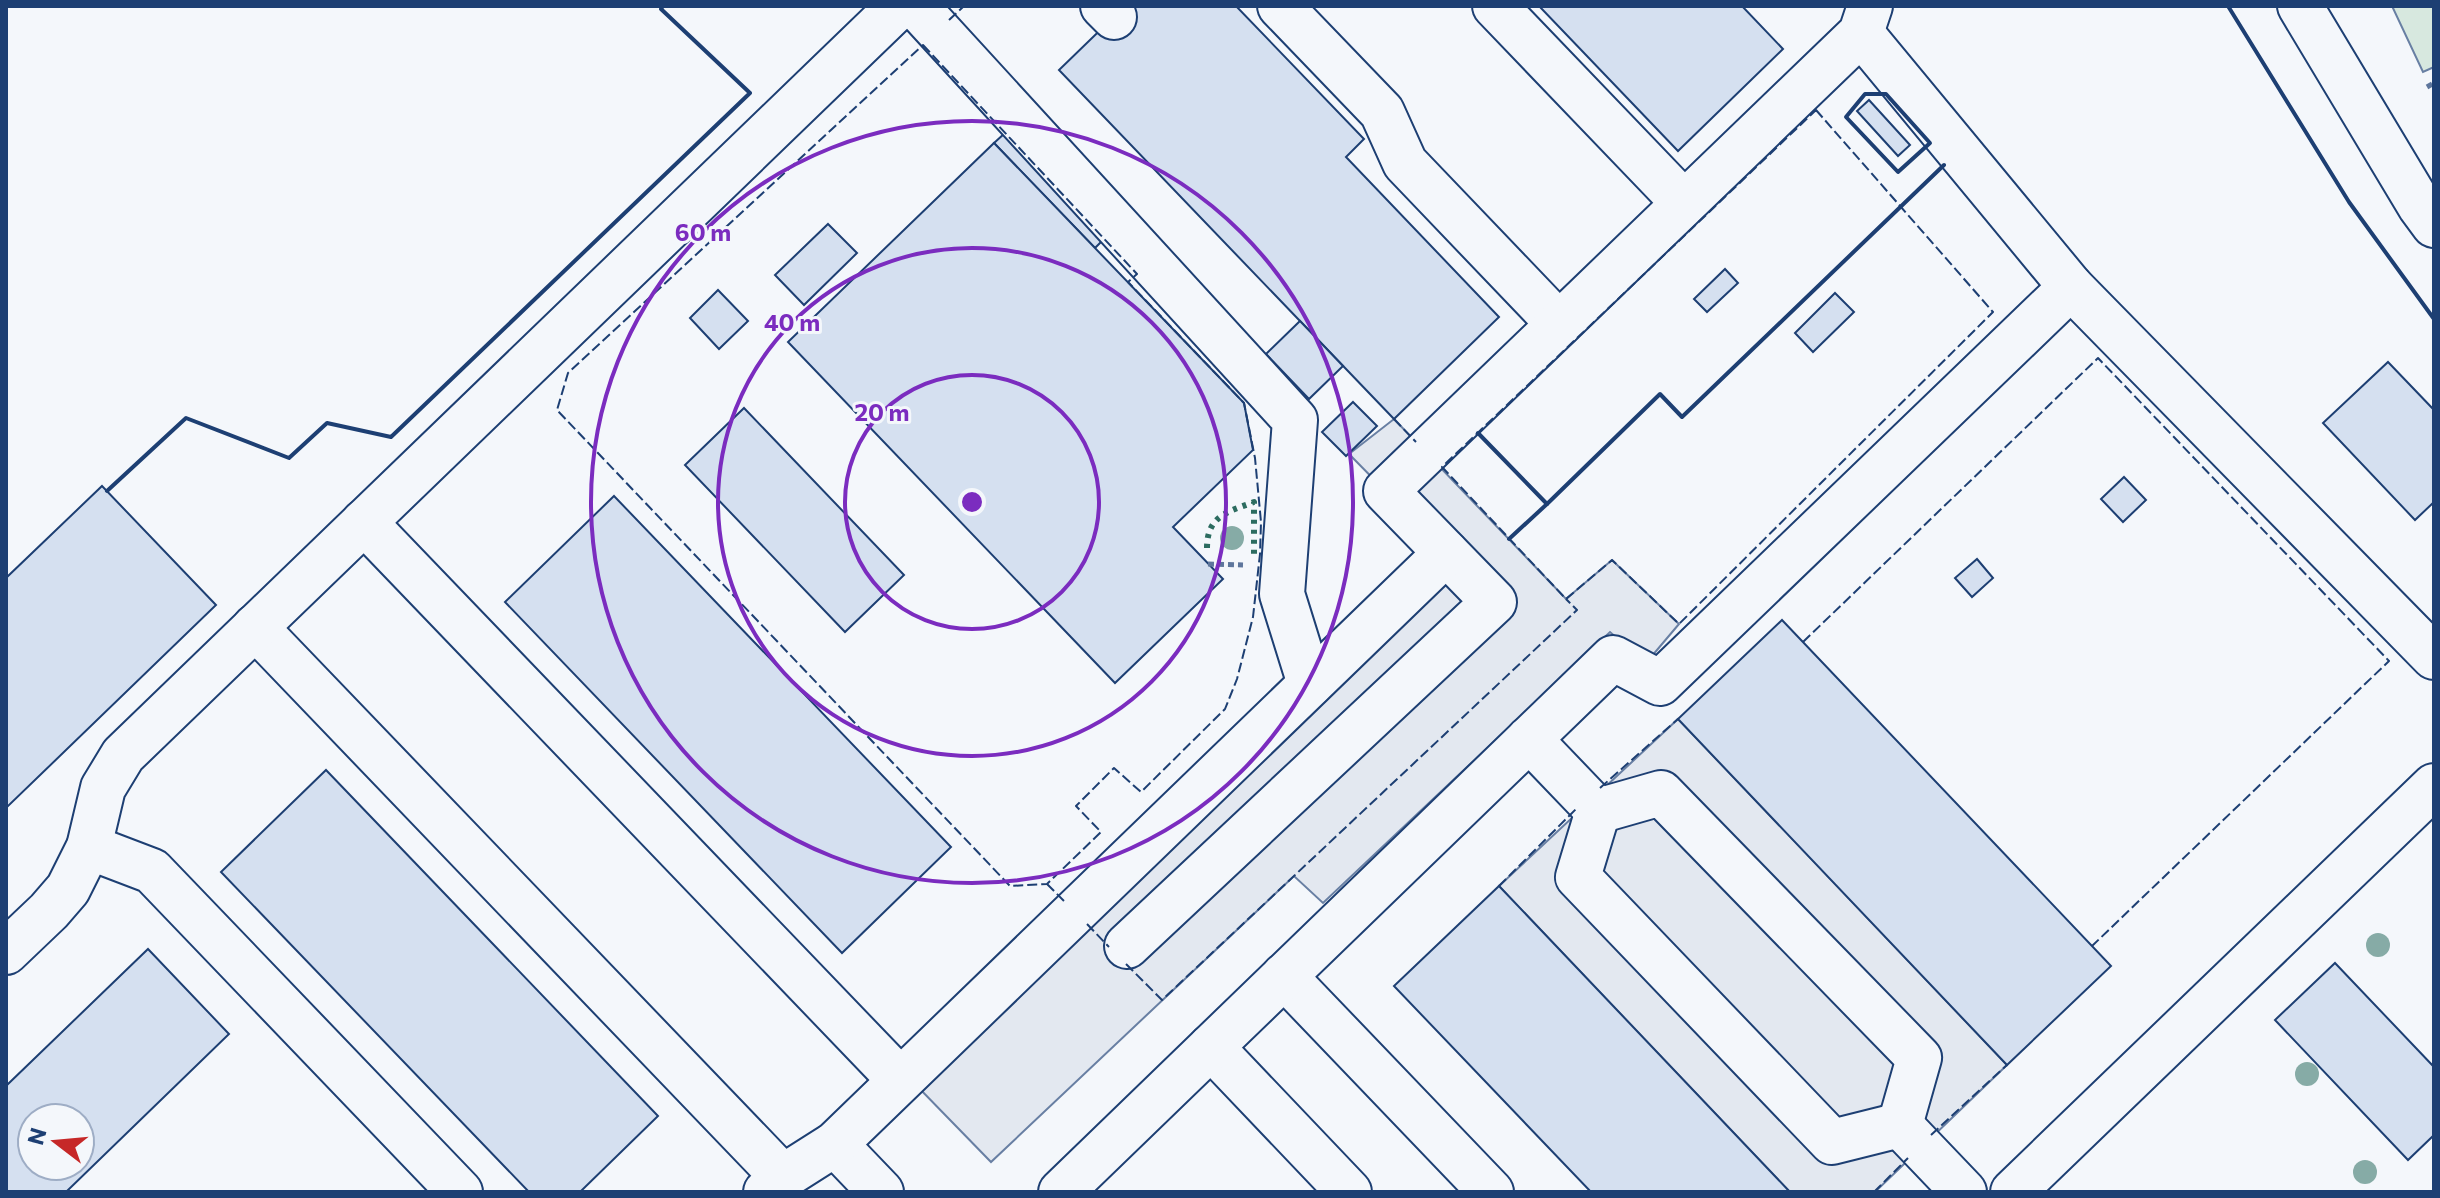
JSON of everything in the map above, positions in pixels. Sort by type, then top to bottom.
[{"type":"street","points":[[6,952],[68,889],[89,847],[103,788],[123,755],[899,6]]},
{"type":"street","points":[[916,6],[1295,420],[1282,594],[1310,684]]},
{"type":"street","points":[[1280,6],[1382,112],[1405,163],[1559,324]]},
{"type":"street","points":[[1495,6],[1684,203]]},
{"type":"street","points":[[2300,6],[2434,225]]},
{"type":"street","points":[[1127,946],[1494,602],[1386,491],[1684,203],[1866,19],[2071,287],[2434,657]]},
{"type":"street","points":[[1061,1192],[1613,658],[1660,683],[2071,287]]},
{"type":"street","points":[[364,522],[900,1080]]},
{"type":"street","points":[[255,627],[774,1184],[835,1144],[1446,553]]},
{"type":"street","points":[[1529,739],[1598,811]]},
{"type":"street","points":[[2013,1192],[2434,786]]},
{"type":"street","points":[[1598,811],[1661,793],[1919,1058],[1900,1125]]},
{"type":"street","points":[[1598,811],[1578,877],[1799,1108],[1832,1142],[1900,1125]]},
{"type":"street","points":[[89,847],[152,871],[445,1187]]},
{"type":"street","points":[[1284,976],[1491,1192]]},
{"type":"street","points":[[1211,1047],[1349,1192]]},
{"type":"street","points":[[1900,1125],[1964,1192]]},
{"type":"street","points":[[835,1144],[881,1192]]},
{"type":"path","points":[[2427,87],[2434,83]]},
{"type":"path","points":[[1208,564],[1246,565]]},
{"type":"shaded area","points":[[2392,6],[2434,6],[2434,67],[2423,72]]},
{"type":"shaded area","points":[[1394,419],[1566,599],[1612,560],[1679,624],[1646,663],[1610,632],[1323,903],[1294,876],[991,1162],[915,1084],[1457,564],[1349,454]]},
{"type":"shaded area","points":[[1678,719],[2007,1065],[1875,1192],[1790,1192],[1499,886]]},
{"type":"building","points":[[1125,6],[1236,6],[1364,139],[1346,157],[1499,317],[1394,419],[1059,70]]},
{"type":"building","points":[[1539,6],[1742,6],[1783,49],[1678,151]]},
{"type":"building","points":[[1869,100],[1910,145],[1898,156],[1857,111]]},
{"type":"building","points":[[1005,133],[1105,238],[1095,248],[994,143]]},
{"type":"building","points":[[994,143],[1244,403],[1253,450],[1173,527],[1223,579],[1115,683],[788,342]]},
{"type":"building","points":[[828,224],[857,253],[804,305],[775,275]]},
{"type":"building","points":[[1725,269],[1738,283],[1707,312],[1694,299]]},
{"type":"building","points":[[718,290],[748,321],[719,349],[690,318]]},
{"type":"building","points":[[1835,293],[1854,312],[1813,352],[1795,333]]},
{"type":"building","points":[[1300,321],[1343,366],[1309,399],[1266,354]]},
{"type":"building","points":[[2388,362],[2434,410],[2434,502],[2415,520],[2323,423]]},
{"type":"building","points":[[1353,402],[1377,426],[1346,456],[1322,432]]},
{"type":"building","points":[[744,408],[904,575],[845,632],[685,465]]},
{"type":"building","points":[[2124,477],[2146,500],[2123,522],[2101,499]]},
{"type":"building","points":[[102,486],[216,605],[6,808],[6,578]]},
{"type":"building","points":[[614,496],[951,847],[842,953],[505,602]]},
{"type":"building","points":[[1977,559],[1993,578],[1972,597],[1955,578]]},
{"type":"building","points":[[1782,620],[2111,966],[2007,1065],[1678,719]]},
{"type":"building","points":[[326,770],[658,1116],[580,1192],[529,1192],[221,872]]},
{"type":"building","points":[[1499,886],[1790,1192],[1591,1192],[1394,986]]},
{"type":"building","points":[[148,949],[229,1034],[96,1163],[96,1102],[16,1102],[16,1182],[76,1182],[66,1192],[6,1192],[6,1086]]},
{"type":"building","points":[[2335,963],[2434,1067],[2434,1135],[2408,1160],[2275,1020]]},
{"type":"hedge","points":[[1207,548],[1211,529],[1220,517],[1254,502],[1254,554]]},
{"type":"fence","points":[[949,20],[964,6]]},
{"type":"fence","points":[[923,45],[1137,274],[1128,282],[1244,403],[1255,458],[1261,522],[1253,617],[1237,679],[1225,709],[1141,792],[1114,768],[1076,806],[1101,832],[1047,884],[1010,886],[557,410],[568,373],[923,45]]},
{"type":"fence","points":[[1816,110],[1993,312],[1679,624],[1612,560],[1566,599],[1442,467],[1816,110]]},
{"type":"fence","points":[[1803,642],[2098,358],[2389,661],[2092,946]]},
{"type":"fence","points":[[1394,419],[1416,442]]},
{"type":"fence","points":[[1126,964],[1162,1000],[1577,610],[1566,599]]},
{"type":"fence","points":[[1600,788],[1678,719]]},
{"type":"fence","points":[[1499,886],[1576,809]]},
{"type":"fence","points":[[1047,884],[1064,901]]},
{"type":"fence","points":[[1087,924],[1109,947]]},
{"type":"fence","points":[[1931,1135],[2007,1065]]},
{"type":"fence","points":[[1874,1192],[1908,1158]]},
{"type":"wall","points":[[107,491],[186,418],[289,458],[327,423],[391,437],[750,93],[661,9],[663,6]]},
{"type":"wall","points":[[2228,6],[2349,202],[2434,319]]},
{"type":"wall","points":[[1865,94],[1886,94],[1930,143],[1898,172],[1846,117],[1865,94]]},
{"type":"wall","points":[[1478,433],[1547,504],[1660,394],[1682,417],[1944,165]]},
{"type":"wall","points":[[1509,539],[1547,504]]}]
